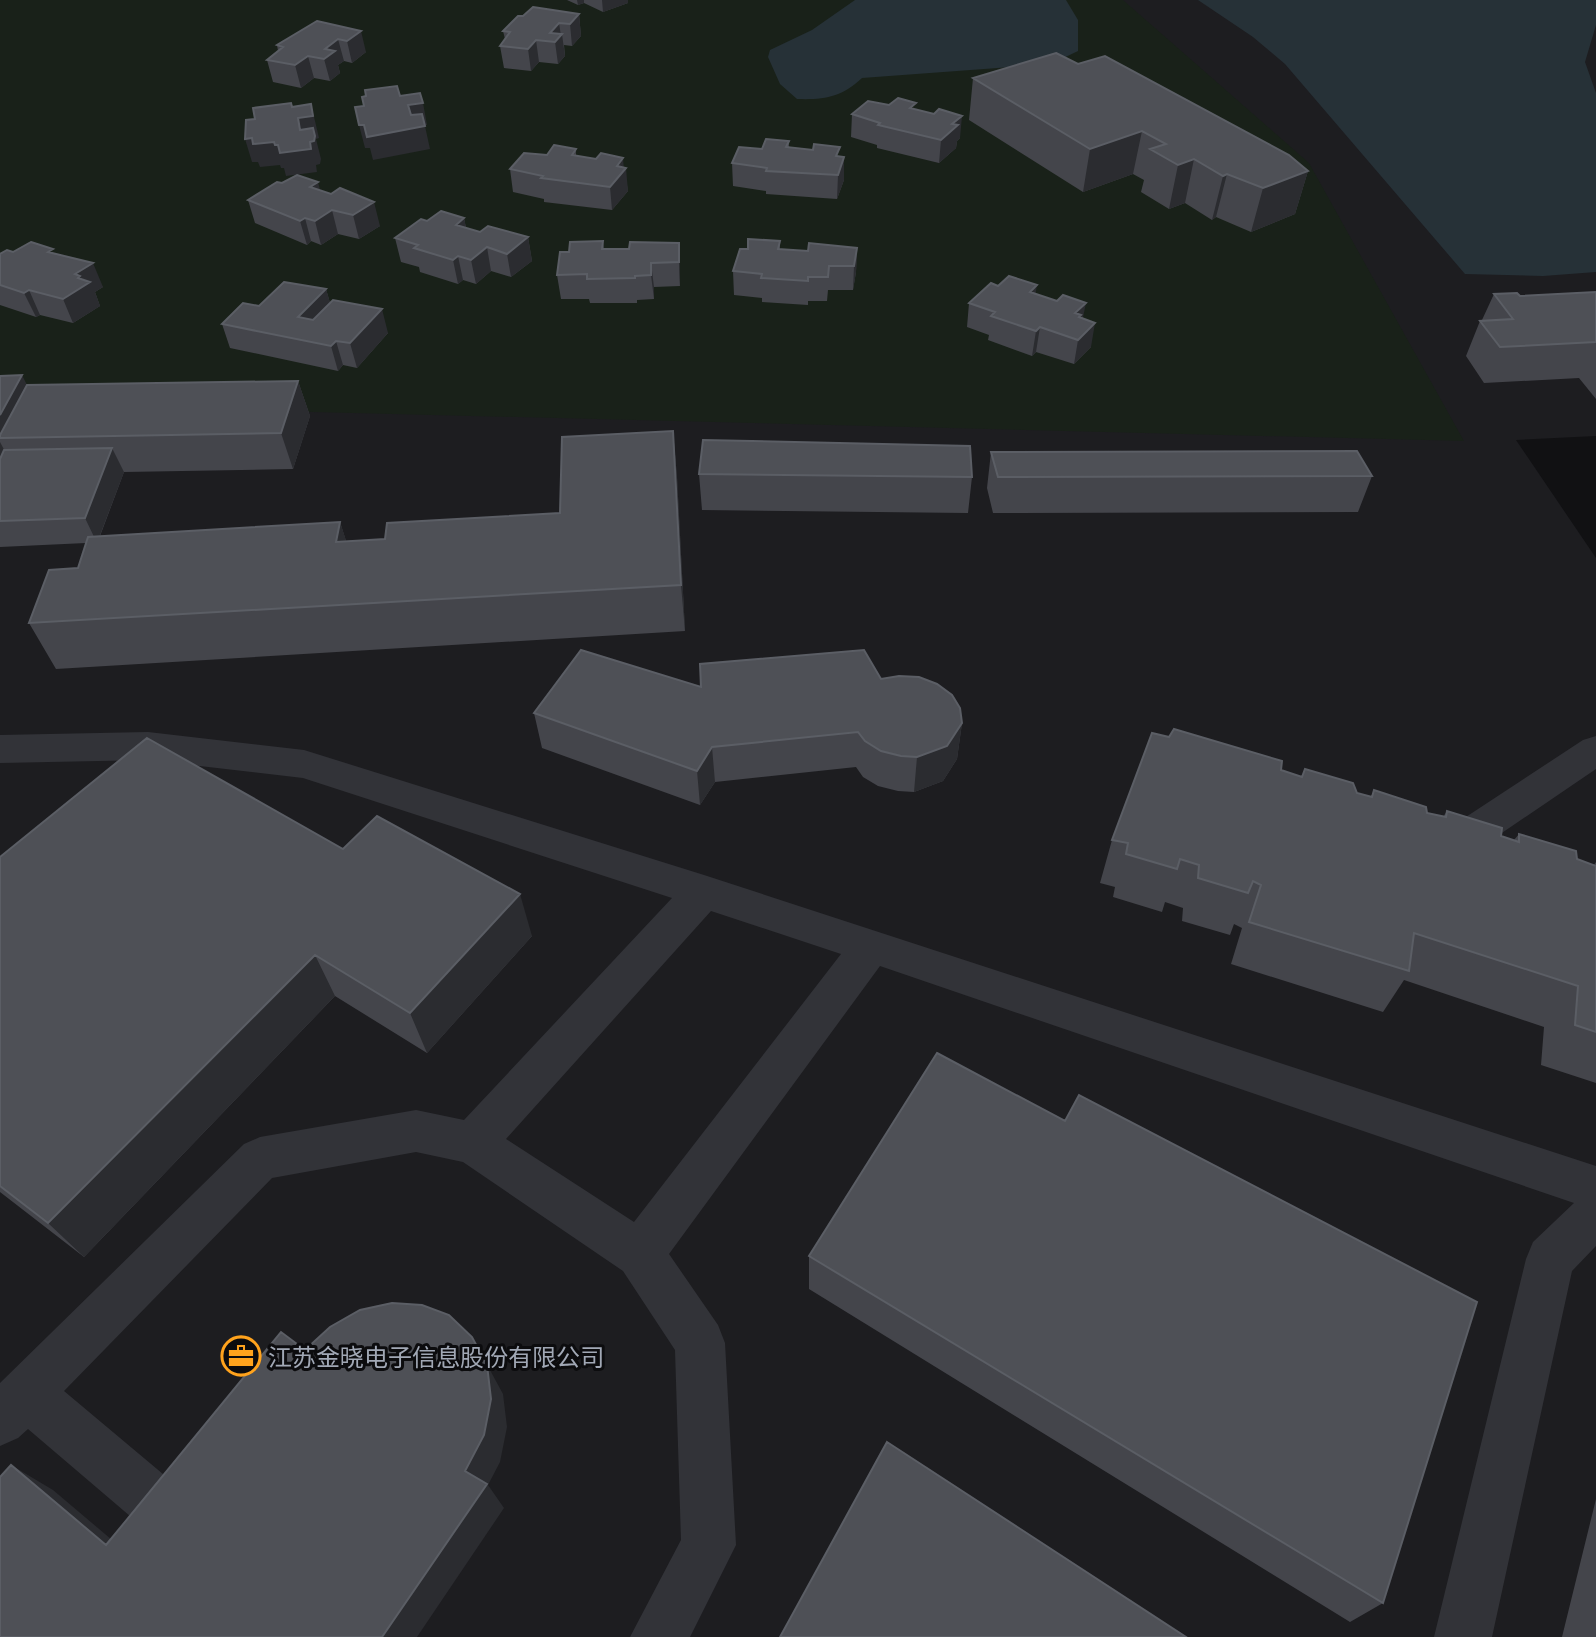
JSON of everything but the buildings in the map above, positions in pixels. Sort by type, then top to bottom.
[{"type":"lane","points":[[106,781],[148,746]]},
{"type":"lane","points":[[0,749],[148,746],[304,764],[704,891],[1596,1188]]},
{"type":"lane","points":[[1454,845],[1596,750]]},
{"type":"lane","points":[[473,1143],[704,891]]},
{"type":"lane","points":[[640,1254],[871,946]]},
{"type":"lane","points":[[163,1509],[13,1407],[260,1160],[416,1131],[473,1143],[640,1254],[700,1343],[709,1545],[659,1637]]},
{"type":"lane","points":[[1464,1637],[1550,1259],[1596,1213]]},
{"type":"shaded area","points":[[0,0],[1123,0],[1309,163],[1464,441],[0,404]]},
{"type":"shaded area","points":[[261,0],[1596,0],[1596,436],[1516,440],[1596,558],[1596,1637],[0,1637],[0,172]]},
{"type":"shaded area","points":[[855,0],[1066,0],[1078,20],[1078,51],[1051,64],[862,78],[832,96],[797,99],[780,84],[768,57],[770,50],[812,30]]},
{"type":"shaded area","points":[[1198,0],[1596,0],[1596,25],[1585,62],[1596,93],[1596,272],[1543,276],[1465,274],[1285,64],[1253,37]]},
{"type":"place","name":"江苏金晓电子信息股份有限公司","points":[[241,1356]]}]
